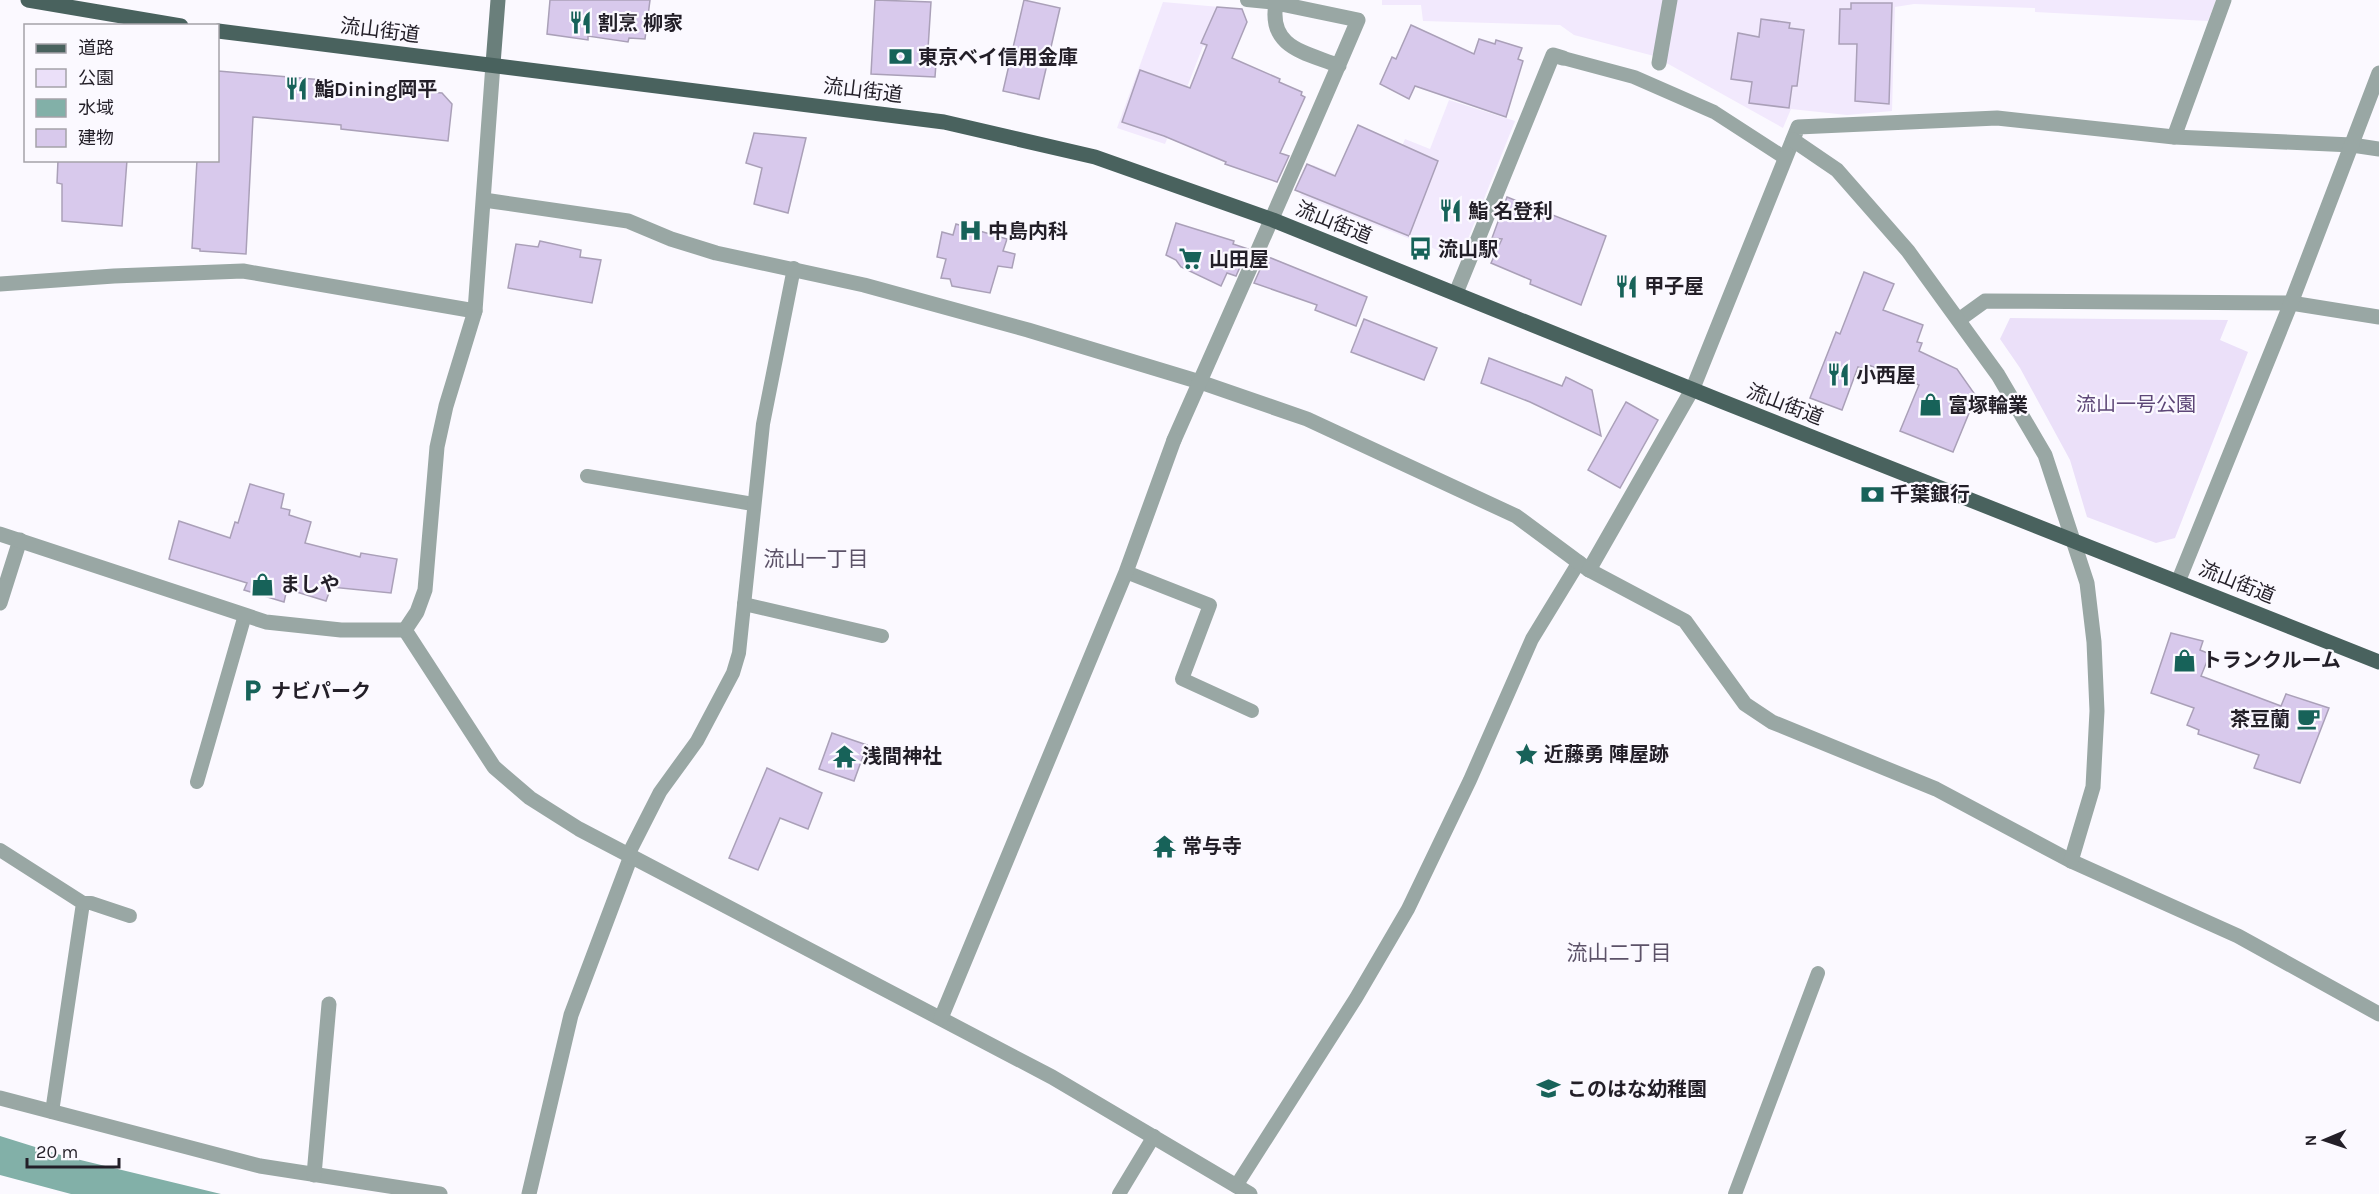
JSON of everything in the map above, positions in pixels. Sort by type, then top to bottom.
[{"type":"main road","points":[[28,0],[169,24]]},
{"type":"main road","points":[[493,64],[498,0]]},
{"type":"main road","name":"流山街道","points":[[219,31],[944,122],[1095,157],[1273,220],[2379,662]]},
{"type":"street","points":[[1659,63],[1670,0]]},
{"type":"street","points":[[2174,137],[2224,0]]},
{"type":"street","points":[[941,1018],[1125,572],[1174,440],[1273,220],[1339,66],[1358,20],[1276,3],[1276,30],[1284,43],[1339,66]]},
{"type":"street","points":[[1456,293],[1558,56]]},
{"type":"street","points":[[405,630],[417,612],[425,590],[437,447],[446,406],[475,311],[493,64]]},
{"type":"street","points":[[2178,582],[2291,303],[2379,73]]},
{"type":"street","points":[[1584,566],[1693,388],[1798,127],[1997,118],[2174,137],[2352,144],[2379,149]]},
{"type":"street","points":[[1793,140],[1837,170],[1869,204],[1960,319],[1998,375],[2045,456],[2087,583],[2094,642],[2097,711],[2093,787],[2071,861]]},
{"type":"street","points":[[484,200],[628,220],[671,239],[716,253],[794,268],[864,285],[1007,324],[1200,382],[1307,419],[1516,516],[1584,566],[1685,621],[1744,704],[1772,722],[1936,789],[2071,861],[2238,936],[2379,1014]]},
{"type":"street","points":[[0,284],[126,275],[243,272],[475,311]]},
{"type":"street","points":[[1960,319],[1985,301],[2291,303],[2379,318]]},
{"type":"street","points":[[0,534],[245,615],[291,626],[372,631],[405,630]]},
{"type":"street","points":[[0,603],[20,540]]},
{"type":"street","points":[[405,630],[494,767],[530,798],[579,829],[629,856],[941,1018],[1154,1136],[1243,1190]]},
{"type":"street","points":[[529,1194],[571,1015],[629,856]]},
{"type":"street","points":[[314,1175],[329,1004]]},
{"type":"street","points":[[0,1098],[260,1166],[440,1194]]},
{"type":"lane","points":[[1247,0],[1276,3]]},
{"type":"lane","points":[[1558,56],[1634,77],[1714,112],[1785,158]]},
{"type":"lane","points":[[629,856],[660,792],[697,741],[733,673],[739,653],[763,424],[794,268]]},
{"type":"lane","points":[[587,476],[753,504]]},
{"type":"lane","points":[[1243,1190],[1408,909],[1470,780],[1533,639],[1584,566]]},
{"type":"lane","points":[[1125,572],[1209,605],[1182,679],[1252,711]]},
{"type":"lane","points":[[744,604],[882,636]]},
{"type":"lane","points":[[197,782],[245,615]]},
{"type":"lane","points":[[0,850],[83,903],[92,903],[130,916]]},
{"type":"lane","points":[[52,1112],[83,903]]},
{"type":"lane","points":[[1735,1194],[1818,973]]},
{"type":"lane","points":[[1119,1194],[1154,1136]]},
{"type":"shaded area","points":[[1382,0],[2216,0],[2208,21],[2035,12],[2035,8],[1914,4],[1895,7],[1892,111],[1847,115],[1791,109],[1783,128],[1654,56],[1574,35],[1560,25],[1423,21],[1421,5],[1382,5]]},
{"type":"shaded area","points":[[1163,2],[1242,9],[1247,22],[1232,57],[1203,46],[1165,144],[1117,128]]},
{"type":"shaded area","points":[[1449,100],[1515,121],[1460,259],[1300,195],[1313,165],[1383,194],[1405,139],[1430,149]]},
{"type":"green space","name":"流山一号公園","points":[[2010,318],[2228,320],[2220,340],[2248,352],[2175,538],[2156,543],[2087,517],[2070,460],[2020,368],[2000,339]]},
{"type":"water","points":[[0,1136],[64,1156],[221,1194],[71,1194],[0,1175]]},
{"type":"building","points":[[550,0],[650,0],[645,39],[629,38],[628,42],[588,36],[588,40],[547,34]]},
{"type":"building","points":[[875,0],[931,2],[928,49],[937,49],[935,77],[871,74]]},
{"type":"building","points":[[1024,0],[1060,8],[1039,99],[1003,91]]},
{"type":"building","points":[[1851,3],[1892,3],[1889,104],[1855,101],[1857,44],[1839,44],[1840,9],[1851,9]]},
{"type":"building","points":[[1217,7],[1242,9],[1247,22],[1232,58],[1280,79],[1279,82],[1302,92],[1301,95],[1305,97],[1280,153],[1289,156],[1277,182],[1225,164],[1226,162],[1164,136],[1122,122],[1140,70],[1190,88],[1207,45],[1201,43]]},
{"type":"building","points":[[1761,19],[1790,23],[1789,28],[1804,30],[1797,86],[1792,86],[1789,108],[1749,103],[1752,82],[1731,79],[1738,33],[1759,37]]},
{"type":"building","points":[[1411,25],[1474,54],[1479,39],[1495,44],[1496,40],[1522,48],[1518,59],[1523,61],[1506,117],[1415,86],[1409,99],[1380,84],[1392,57],[1396,59]]},
{"type":"building","points":[[219,71],[323,80],[323,82],[368,88],[442,93],[452,104],[448,141],[341,129],[341,125],[253,117],[246,254],[200,251],[200,249],[192,248],[197,162],[219,162]]},
{"type":"building","points":[[1358,125],[1438,161],[1409,236],[1295,190],[1307,164],[1335,176]]},
{"type":"building","points":[[754,133],[806,138],[788,213],[754,204],[762,168],[746,163]]},
{"type":"building","points":[[58,162],[127,162],[122,226],[62,221],[62,184],[57,183]]},
{"type":"building","points":[[1507,197],[1606,236],[1581,305],[1530,284],[1531,280],[1491,263],[1502,239],[1492,238]]},
{"type":"building","points":[[1176,223],[1234,241],[1233,244],[1248,249],[1236,276],[1227,273],[1221,286],[1181,267],[1176,260],[1166,255]]},
{"type":"building","points":[[956,224],[1007,239],[1003,251],[1015,254],[1012,268],[998,266],[990,293],[952,286],[950,279],[941,278],[946,259],[937,257],[942,232],[953,235]]},
{"type":"building","points":[[540,241],[581,250],[580,257],[601,260],[592,303],[508,288],[516,244],[538,247]]},
{"type":"building","points":[[1266,256],[1367,297],[1356,326],[1315,310],[1317,305],[1254,283]]},
{"type":"building","points":[[1864,272],[1894,284],[1883,310],[1923,325],[1917,342],[1922,343],[1919,351],[1957,369],[1976,396],[1953,452],[1900,431],[1919,385],[1866,364],[1864,369],[1858,367],[1842,410],[1810,398],[1836,332],[1840,334]]},
{"type":"building","points":[[1364,319],[1437,348],[1424,380],[1351,352]]},
{"type":"building","points":[[1489,358],[1562,386],[1566,377],[1592,390],[1601,436],[1530,402],[1481,383]]},
{"type":"building","points":[[1626,402],[1658,420],[1620,488],[1588,470]]},
{"type":"building","points":[[250,484],[284,494],[281,508],[290,510],[289,515],[311,522],[305,543],[360,557],[361,553],[397,559],[391,593],[331,587],[326,601],[287,589],[284,602],[244,590],[247,583],[169,559],[179,521],[230,538],[235,522],[238,523]]},
{"type":"building","points":[[2171,633],[2203,641],[2200,650],[2210,654],[2201,676],[2281,706],[2286,694],[2329,708],[2300,783],[2254,768],[2259,755],[2198,734],[2199,730],[2187,725],[2194,708],[2151,693]]},
{"type":"building","points":[[832,733],[867,745],[854,781],[819,769]]},
{"type":"building","points":[[767,768],[822,793],[808,829],[780,818],[758,870],[729,858]]},
{"type":"place","name":"割烹 柳家","points":[[580,23]]},
{"type":"place","name":"東京ベイ信用金庫","points":[[900,57]]},
{"type":"place","name":"鮨Dining岡平","points":[[296,89]]},
{"type":"place","name":"鮨 名登利","points":[[1450,211]]},
{"type":"place","name":"中島内科","points":[[970,231]]},
{"type":"place","name":"流山駅","points":[[1420,249]]},
{"type":"place","name":"山田屋","points":[[1191,259]]},
{"type":"place","name":"甲子屋","points":[[1626,286]]},
{"type":"place","name":"小西屋","points":[[1838,375]]},
{"type":"place","name":"富塚輪業","points":[[1930,405]]},
{"type":"place","name":"千葉銀行","points":[[1872,494]]},
{"type":"place","name":"ましや","points":[[262,584]]},
{"type":"place","name":"トランクルーム","points":[[2184,660]]},
{"type":"place","name":"ナビパーク","points":[[253,691]]},
{"type":"place","name":"茶豆蘭","points":[[2308,719]]},
{"type":"place","name":"近藤勇 陣屋跡","points":[[1526,754]]},
{"type":"place","name":"浅間神社","points":[[844,756]]},
{"type":"place","name":"常与寺","points":[[1164,846]]},
{"type":"place","name":"このはな幼稚園","points":[[1549,1089]]},
{"type":"district","name":"流山一丁目","points":[[816,559]]},
{"type":"district","name":"流山二丁目","points":[[1619,953]]}]
